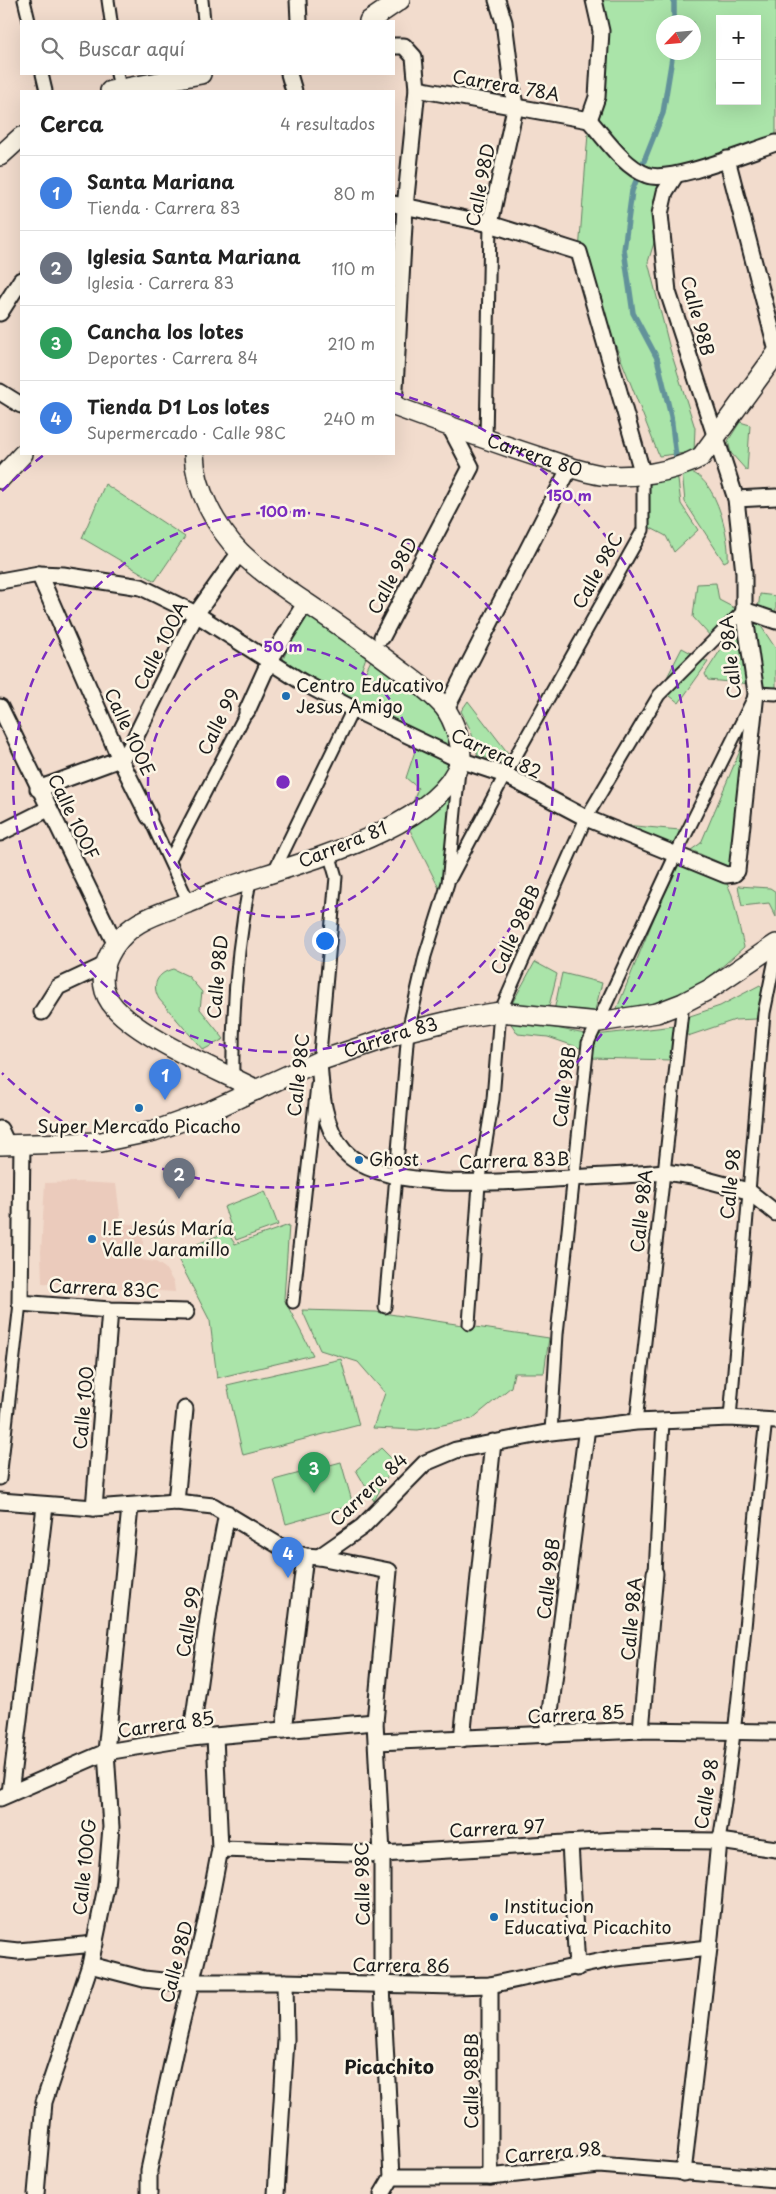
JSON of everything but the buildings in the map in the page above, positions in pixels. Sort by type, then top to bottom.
[{"type":"street","points":[[24,0],[29,20]]},
{"type":"street","points":[[108,0],[111,20]]},
{"type":"street","points":[[202,0],[204,20]]},
{"type":"street","points":[[298,0],[299,20]]},
{"type":"street","points":[[370,20],[400,0]]},
{"type":"street","name":"Calle 98D","points":[[486,440],[490,224],[515,108],[504,22],[497,0]]},
{"type":"street","points":[[594,0],[601,31],[597,97],[589,120],[630,165],[648,176],[675,176],[776,143]]},
{"type":"street","points":[[395,46],[404,46],[414,57],[417,89],[399,206],[395,366]]},
{"type":"street","points":[[42,75],[46,90]]},
{"type":"street","points":[[117,86],[194,75]]},
{"type":"street","points":[[289,75],[294,90]]},
{"type":"street","name":"Carrera 78A","points":[[417,89],[589,120]]},
{"type":"street","points":[[0,156],[20,138]]},
{"type":"street","points":[[727,159],[776,347]]},
{"type":"street","name":"Calle 98B","points":[[675,176],[665,192],[660,214],[668,292],[714,437]]},
{"type":"street","points":[[399,206],[490,224]]},
{"type":"street","name":"Calle 98C","points":[[385,1306],[408,1031],[426,956],[448,883],[505,774],[643,530],[643,475],[579,252],[490,224]]},
{"type":"street","points":[[0,313],[20,282]]},
{"type":"street","name":"Carrera 80","points":[[395,406],[486,440],[570,467],[600,474],[643,475],[694,461],[707,451],[714,437],[776,354]]},
{"type":"street","points":[[0,392],[20,404]]},
{"type":"street","name":"Calle 98D","points":[[382,636],[471,467],[450,427]]},
{"type":"street","name":"Calle 98A","points":[[714,437],[736,499],[744,572],[744,610],[756,693],[737,871],[734,874]]},
{"type":"street","points":[[0,479],[22,455]]},
{"type":"street","points":[[194,455],[194,465],[210,510],[240,552],[287,591],[306,602],[430,692],[446,709],[457,732],[460,760]]},
{"type":"street","points":[[446,709],[570,467]]},
{"type":"street","points":[[736,499],[776,497]]},
{"type":"street","name":"Calle 100A","points":[[120,759],[129,750],[196,614],[240,552]]},
{"type":"street","name":"Carrera 82","points":[[0,581],[39,574],[72,576],[141,587],[196,614],[302,682],[353,709],[460,760],[505,774],[586,818],[726,875],[734,874]]},
{"type":"street","name":"Calle 100E","points":[[39,574],[120,759],[189,903]]},
{"type":"street","name":"Calle 99","points":[[170,860],[270,660],[306,602]]},
{"type":"street","points":[[744,610],[776,621]]},
{"type":"street","name":"Calle 98BB","points":[[469,1324],[479,1184],[492,1099],[500,1012],[586,818],[658,695],[744,610]]},
{"type":"street","points":[[756,693],[776,694]]},
{"type":"street","name":"Calle 98B","points":[[550,1432],[557,1334],[588,1043],[676,854],[756,693]]},
{"type":"street","name":"Calle 100F","points":[[0,707],[38,789],[115,943]]},
{"type":"street","points":[[273,873],[353,709]]},
{"type":"street","points":[[38,789],[120,759]]},
{"type":"street","name":"Calle 98C","points":[[448,883],[460,760]]},
{"type":"street","name":"Carrera 81","points":[[257,1090],[153,1036],[114,1007],[104,985],[105,965],[115,943],[126,931],[142,921],[219,890],[273,873],[381,833],[425,805],[446,786],[460,760]]},
{"type":"street","points":[[0,833],[48,809]]},
{"type":"street","name":"Calle 98C","points":[[293,1302],[320,1062],[336,876],[329,853]]},
{"type":"street","name":"Calle 98D","points":[[233,1078],[232,1034],[235,989],[243,915],[250,881]]},
{"type":"street","name":"Carrera 83","points":[[7,1141],[101,1142],[154,1131],[191,1119],[320,1062],[408,1031],[462,1018],[500,1012],[599,1022],[657,1013],[683,1003],[708,990],[776,944]]},
{"type":"street","name":"Calle 98","points":[[730,1418],[748,1191],[758,1108],[764,1013],[776,954]]},
{"type":"street","points":[[42,1012],[58,987],[105,965]]},
{"type":"street","name":"Calle 98A","points":[[636,1422],[683,1003]]},
{"type":"street","name":"Carrera 83B","points":[[320,1062],[321,1094],[325,1112],[337,1142],[345,1152],[360,1163],[395,1175],[479,1184],[573,1177],[617,1177],[665,1172],[710,1180],[748,1191],[776,1213]]},
{"type":"street","points":[[0,1479],[20,1303],[7,1141]]},
{"type":"street","name":"Carrera 83C","points":[[20,1303],[110,1310],[186,1312]]},
{"type":"street","name":"Calle 100","points":[[94,1508],[110,1310]]},
{"type":"street","points":[[176,1502],[185,1409]]},
{"type":"street","name":"Carrera 84","points":[[312,1557],[362,1527],[425,1463],[456,1450],[550,1432],[636,1422],[730,1418],[771,1420]]},
{"type":"street","name":"Calle 98","points":[[683,2173],[709,1948],[719,1841],[736,1730],[747,1596],[771,1420]]},
{"type":"street","name":"Calle 98A","points":[[642,1730],[655,1573],[663,1421]]},
{"type":"street","name":"Calle 98B","points":[[548,1735],[587,1427]]},
{"type":"street","points":[[462,1739],[493,1442]]},
{"type":"street","points":[[0,1501],[45,1506],[94,1508],[130,1507],[176,1502],[213,1506],[228,1513],[288,1551],[312,1557],[284,1730]]},
{"type":"street","points":[[5,1795],[45,1506]]},
{"type":"street","name":"Calle 100G","points":[[36,2194],[44,2102],[90,1965],[106,1887],[111,1827],[106,1752],[130,1507]]},
{"type":"street","name":"Calle 99","points":[[191,1738],[210,1604],[228,1513]]},
{"type":"street","name":"Calle 98C","points":[[312,1557],[389,1571],[375,1722],[382,1854],[382,1986],[392,2177]]},
{"type":"street","name":"Carrera 85","points":[[5,1795],[106,1752],[191,1738],[375,1722]]},
{"type":"street","name":"Carrera 85","points":[[377,1742],[642,1730],[776,1732]]},
{"type":"street","name":"Calle 98D","points":[[149,2194],[149,2170],[220,1849],[215,1736]]},
{"type":"street","name":"Carrera 97","points":[[220,1849],[382,1854],[616,1840],[719,1841],[776,1848]]},
{"type":"street","points":[[570,1843],[577,1968]]},
{"type":"street","points":[[0,1949],[18,1951],[94,1944]]},
{"type":"street","name":"Carrera 86","points":[[90,1965],[144,1979],[191,1982],[285,1982],[382,1986],[490,1985],[577,1968],[616,1958],[709,1948]]},
{"type":"street","points":[[276,2194],[286,2040],[285,1982]]},
{"type":"street","name":"Calle 98BB","points":[[490,1985],[490,2177]]},
{"type":"street","name":"Carrera 98","points":[[392,2177],[490,2177],[599,2165],[776,2179]]},
{"type":"street","points":[[382,2194],[392,2177]]},
{"type":"shaded area","name":"I.E Jesús María Valle Jaramillo","points":[[45,1183],[116,1184],[121,1223],[144,1225],[142,1260],[156,1262],[165,1268],[174,1283],[175,1292],[42,1283],[41,1252]]},
{"type":"green space","points":[[602,0],[776,0],[776,143],[675,176],[648,262],[670,349],[695,428],[694,452],[659,456],[579,252],[589,120],[607,32]]},
{"type":"green space","points":[[740,422],[750,425],[747,471],[731,453],[728,441]]},
{"type":"green space","points":[[682,471],[693,473],[703,480],[718,505],[728,549],[728,560],[724,562],[685,502]]},
{"type":"green space","points":[[677,472],[681,504],[698,530],[674,552],[666,536],[647,526],[645,496],[649,482]]},
{"type":"green space","points":[[105,484],[185,537],[155,581],[82,538]]},
{"type":"green space","points":[[716,583],[719,600],[740,611],[711,637],[693,617],[697,584]]},
{"type":"green space","points":[[760,594],[776,596],[776,616],[758,610]]},
{"type":"green space","points":[[306,608],[368,652],[361,671],[365,673],[373,656],[412,686],[423,697],[441,721],[451,753],[280,666]]},
{"type":"green space","points":[[746,613],[755,617],[776,649],[776,692],[758,691]]},
{"type":"green space","points":[[743,615],[751,684],[708,680],[705,674]]},
{"type":"green space","points":[[682,648],[708,662],[679,703],[661,689]]},
{"type":"green space","points":[[468,701],[508,753],[502,762],[478,756],[471,731],[461,711]]},
{"type":"green space","points":[[745,739],[730,867],[691,850],[701,843]]},
{"type":"green space","points":[[417,745],[453,761],[444,785],[411,808],[418,788],[406,778]]},
{"type":"green space","points":[[452,783],[442,880],[439,888],[406,822]]},
{"type":"green space","points":[[624,825],[680,830],[673,850],[621,828]]},
{"type":"green space","points":[[677,862],[726,881],[732,895],[744,947],[700,984],[686,992],[655,1005],[615,1013]]},
{"type":"green space","points":[[738,886],[770,888],[776,892],[776,917],[769,903],[742,906]]},
{"type":"green space","points":[[535,962],[557,974],[548,1010],[510,1007]]},
{"type":"green space","points":[[173,969],[188,976],[202,992],[200,1009],[224,1039],[203,1050],[159,999],[156,989],[157,980],[163,973]]},
{"type":"green space","points":[[562,973],[602,983],[594,1014],[554,1011]]},
{"type":"green space","points":[[760,985],[766,993],[756,1019],[735,1020],[688,1036],[687,1017],[720,1006]]},
{"type":"green space","points":[[507,1018],[585,1034],[583,1049],[548,1037],[518,1034]]},
{"type":"green space","points":[[675,1026],[672,1060],[590,1058],[595,1035]]},
{"type":"green space","points":[[265,1191],[278,1225],[236,1240],[224,1207]]},
{"type":"green space","points":[[289,1225],[284,1299],[313,1355],[217,1378],[210,1321],[175,1253],[227,1232],[235,1244]]},
{"type":"green space","points":[[302,1310],[376,1312],[549,1338],[544,1373],[514,1373],[511,1387],[472,1419],[418,1430],[373,1428],[385,1393],[358,1362],[320,1350]]},
{"type":"green space","points":[[341,1359],[359,1425],[243,1455],[227,1385]]},
{"type":"green space","points":[[381,1448],[395,1462],[374,1501],[356,1470]]},
{"type":"green space","points":[[341,1462],[353,1505],[286,1524],[274,1480]]},
{"type":"waterway","points":[[674,0],[674,15]]},
{"type":"waterway","points":[[672,60],[663,113],[632,191],[624,250],[633,313],[657,358],[671,416],[676,457]]},
{"type":"place","name":"Centro Educativo Jesus Amigo","points":[[286,696]]},
{"type":"place","name":"Santa Mariana","points":[[165,1100]]},
{"type":"place","name":"Super Mercado Picacho","points":[[139,1108]]},
{"type":"place","name":"Ghost","points":[[359,1160]]},
{"type":"place","name":"Iglesia Santa Mariana","points":[[179,1199]]},
{"type":"place","name":"I.E Jesús María Valle Jaramillo","points":[[92,1239]]},
{"type":"place","name":"Cancha los lotes","points":[[314,1493]]},
{"type":"place","name":"Tienda D1 Los lotes","points":[[288,1578]]},
{"type":"place","name":"Institucion Educativa Picachito","points":[[494,1917]]},
{"type":"district","name":"Picachito","points":[[389,2067]]}]
